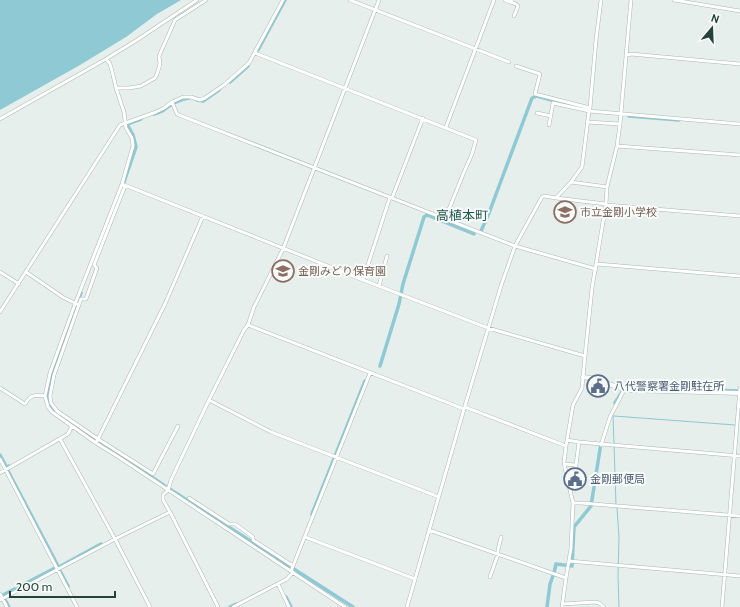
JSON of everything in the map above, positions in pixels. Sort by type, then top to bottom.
[{"type":"street","points":[[0,119],[106,59],[196,0]]},
{"type":"street","points":[[116,88],[141,86],[155,78],[160,64],[159,56],[175,20],[206,0]]},
{"type":"street","points":[[0,312],[120,125],[156,112],[172,102],[184,97],[191,97],[200,100],[224,85],[249,63],[283,0]]},
{"type":"street","points":[[350,0],[509,62]]},
{"type":"street","points":[[218,607],[163,500],[162,495],[168,490],[171,480],[209,400],[244,330],[248,325],[254,308],[283,249],[379,0]]},
{"type":"street","points":[[446,127],[494,0]]},
{"type":"street","points":[[504,0],[511,1],[518,6],[514,16]]},
{"type":"street","points":[[556,198],[571,182],[582,167],[587,134],[587,122],[590,110],[596,40],[602,0]]},
{"type":"street","points":[[604,607],[603,605],[595,602],[563,605],[566,572],[571,548],[573,503],[564,464],[573,405],[582,388],[592,288],[606,204],[607,187],[622,115],[631,0]]},
{"type":"street","points":[[674,0],[740,11]]},
{"type":"street","points":[[255,53],[476,140],[472,154],[445,218]]},
{"type":"street","points":[[627,55],[631,54],[740,64]]},
{"type":"street","points":[[106,59],[110,64],[114,75],[116,88],[124,112],[126,128],[132,138],[133,146],[123,185],[94,265],[97,268],[86,299],[81,299],[77,304],[54,375],[48,407],[52,412],[96,443],[345,607]]},
{"type":"street","points":[[516,66],[540,74],[534,94],[590,110]]},
{"type":"street","points":[[172,102],[179,115],[515,246],[596,269]]},
{"type":"street","points":[[549,125],[553,103],[622,115],[740,124]]},
{"type":"street","points":[[537,113],[551,116]]},
{"type":"street","points":[[363,280],[391,197],[423,118]]},
{"type":"street","points":[[587,122],[620,124]]},
{"type":"street","points":[[616,146],[740,155]]},
{"type":"street","points":[[571,182],[607,187]]},
{"type":"street","points":[[123,185],[283,249],[488,328],[585,356]]},
{"type":"street","points":[[123,185],[50,373],[45,396],[49,403],[57,411],[153,474],[178,426]]},
{"type":"street","points":[[407,607],[464,408],[515,246],[542,198],[544,196],[606,204],[740,216]]},
{"type":"street","points":[[96,443],[165,304],[203,216]]},
{"type":"street","points":[[379,286],[387,256]]},
{"type":"street","points":[[597,264],[740,276]]},
{"type":"street","points":[[0,272],[19,284]]},
{"type":"street","points":[[26,272],[64,298],[77,304]]},
{"type":"street","points":[[248,325],[370,373],[566,446]]},
{"type":"street","points":[[233,607],[287,579],[292,571],[335,457],[370,373]]},
{"type":"street","points":[[583,377],[624,390],[740,393]]},
{"type":"street","points":[[0,388],[25,404],[29,397],[45,396]]},
{"type":"street","points":[[722,607],[740,388]]},
{"type":"street","points":[[600,444],[610,417],[624,390]]},
{"type":"street","points":[[209,400],[271,432],[438,497]]},
{"type":"street","points":[[0,473],[68,434],[72,426]]},
{"type":"street","points":[[60,439],[115,539],[134,579],[150,607]]},
{"type":"street","points":[[567,440],[614,446],[740,456]]},
{"type":"street","points":[[571,491],[579,442]]},
{"type":"street","points":[[0,459],[77,607]]},
{"type":"street","points":[[564,464],[575,465]]},
{"type":"street","points":[[189,498],[229,524],[235,524],[253,537],[253,540],[293,566]]},
{"type":"street","points":[[573,503],[589,503],[740,516]]},
{"type":"street","points":[[1,599],[170,512]]},
{"type":"street","points":[[429,530],[566,578]]},
{"type":"street","points":[[304,537],[415,579]]},
{"type":"street","points":[[490,577],[498,554],[501,537]]},
{"type":"street","points":[[569,562],[740,576]]},
{"type":"street","points":[[278,584],[289,607]]},
{"type":"street","points":[[0,594],[1,599],[7,607]]},
{"type":"water","points":[[0,0],[181,0],[157,14],[126,37],[80,65],[0,110]]},
{"type":"waterway","points":[[258,50],[285,0]]},
{"type":"waterway","points":[[230,82],[248,66]]},
{"type":"waterway","points":[[197,100],[203,101],[219,90]]},
{"type":"waterway","points":[[481,231],[532,98],[537,96],[566,104]]},
{"type":"waterway","points":[[174,103],[189,98]]},
{"type":"waterway","points":[[154,114],[162,111],[172,104]]},
{"type":"waterway","points":[[629,116],[679,120]]},
{"type":"waterway","points":[[124,182],[136,147],[133,135],[127,124],[141,119]]},
{"type":"waterway","points":[[112,213],[123,186]]},
{"type":"waterway","points":[[380,366],[424,217],[427,215],[474,234]]},
{"type":"waterway","points":[[57,414],[51,409],[47,397],[52,374],[81,293]]},
{"type":"waterway","points":[[312,514],[365,381]]},
{"type":"waterway","points":[[627,388],[738,391]]},
{"type":"waterway","points":[[615,403],[622,392]]},
{"type":"waterway","points":[[612,414],[616,505]]},
{"type":"waterway","points":[[614,416],[735,425]]},
{"type":"waterway","points":[[63,418],[165,486]]},
{"type":"waterway","points":[[547,607],[550,584],[556,564],[572,566],[574,527],[591,506],[601,443]]},
{"type":"waterway","points":[[0,455],[7,468],[9,466]]},
{"type":"waterway","points":[[8,471],[58,566]]},
{"type":"waterway","points":[[168,488],[353,607]]},
{"type":"waterway","points":[[617,508],[619,537],[619,607]]},
{"type":"waterway","points":[[59,567],[101,544]]},
{"type":"waterway","points":[[3,595],[55,568]]},
{"type":"waterway","points":[[60,571],[68,586]]},
{"type":"waterway","points":[[286,597],[291,607]]},
{"type":"waterway","points":[[4,598],[9,607]]},
{"type":"waterway","points":[[230,607],[236,604]]},
{"type":"place","name":"市立金剛小学校","points":[[565,212]]},
{"type":"place","name":"金剛みどり保育園","points":[[283,271]]},
{"type":"place","name":"八代警察署金剛駐在所","points":[[598,386]]},
{"type":"place","name":"金剛郵便局","points":[[575,479]]},
{"type":"district","name":"高植本町","points":[[462,215]]}]
